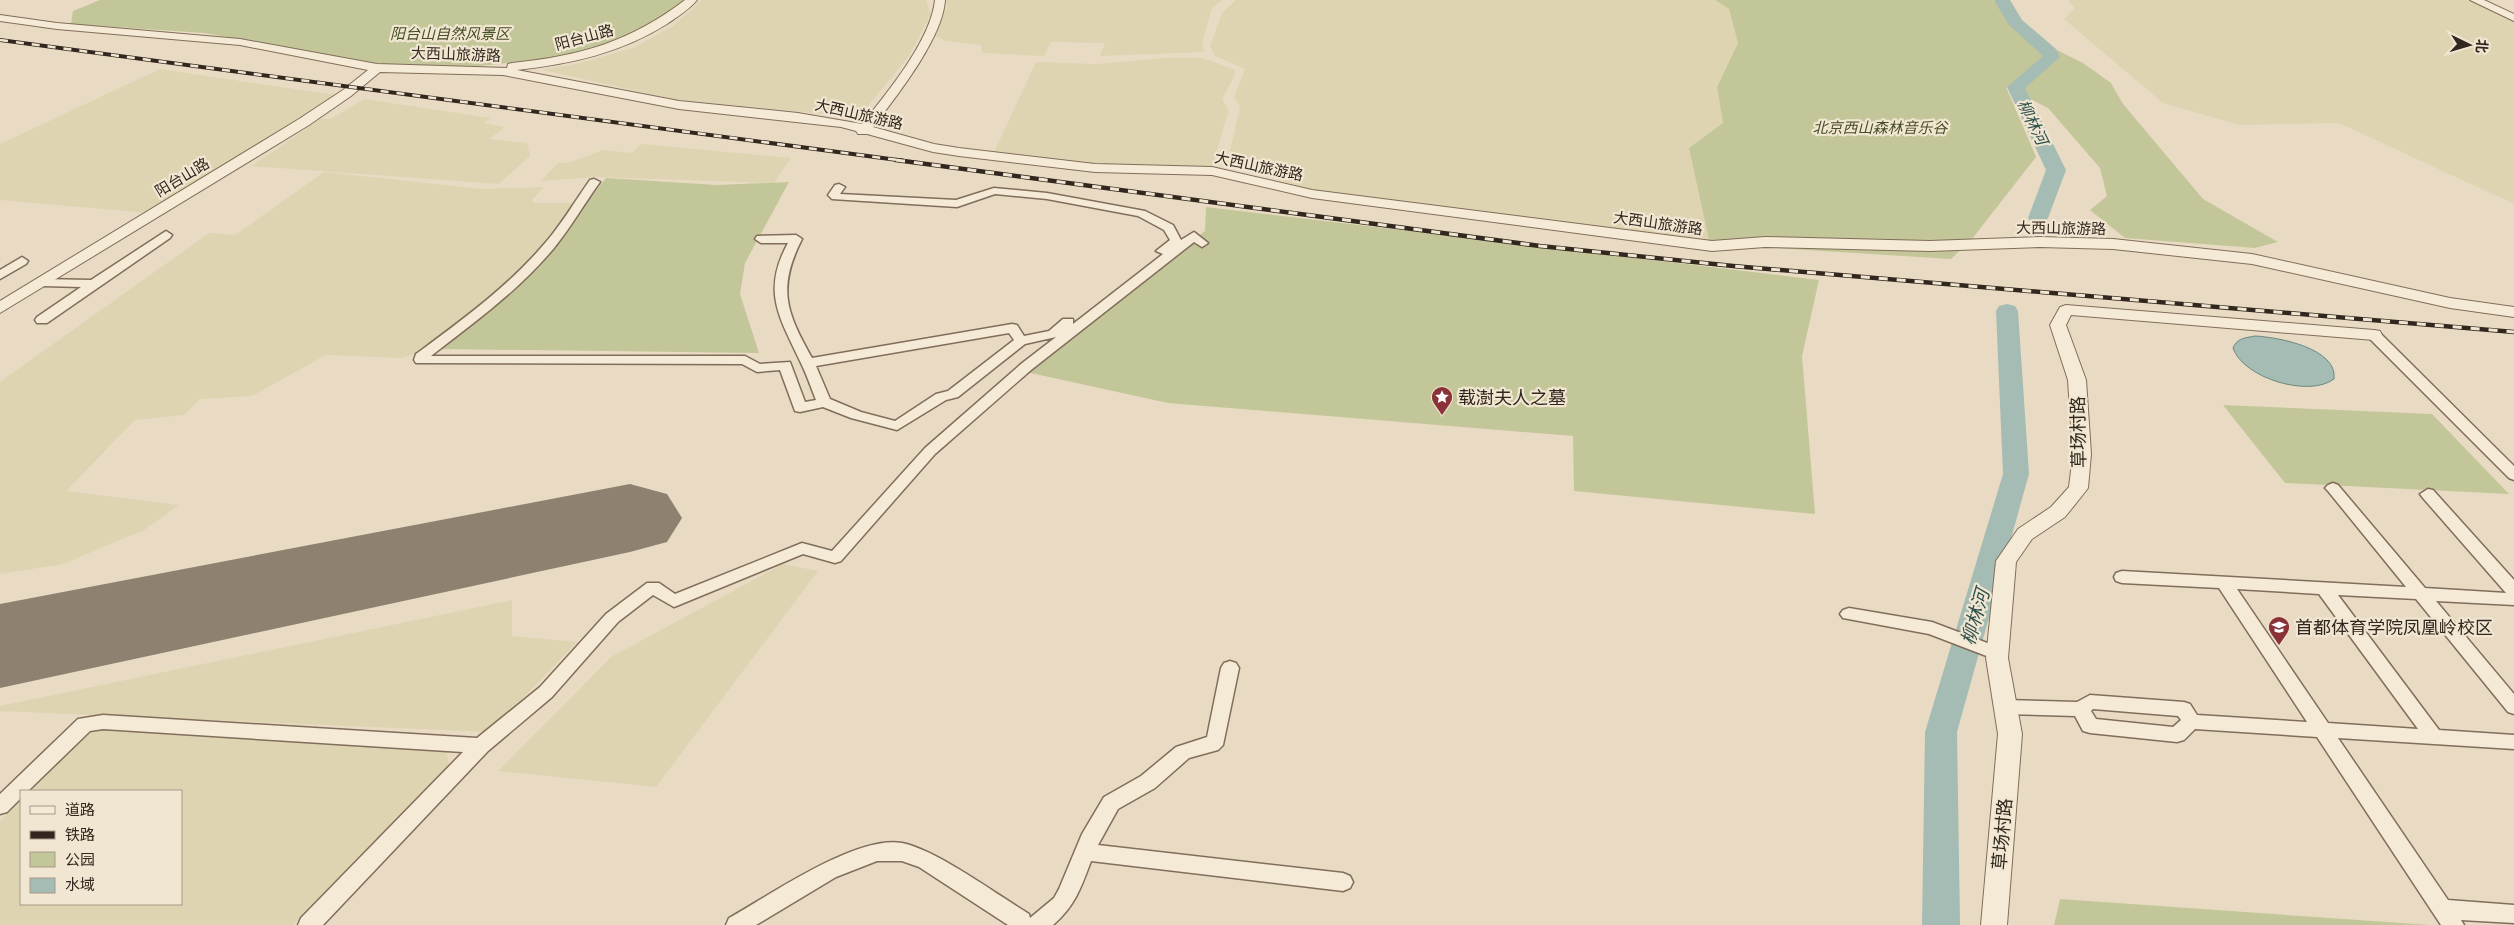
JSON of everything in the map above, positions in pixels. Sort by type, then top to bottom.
[{"type":"street","name":"阳台山路","points":[[473,69],[543,64],[583,57],[638,37],[671,18],[692,0]]},
{"type":"street","points":[[863,131],[881,110],[912,62],[934,24],[942,6],[940,0]]},
{"type":"street","points":[[2475,0],[2514,18]]},
{"type":"street","name":"大西山旅游路","points":[[0,18],[57,26],[240,42],[286,49],[377,68],[473,69],[527,76],[679,106],[823,120],[863,131],[959,152],[1095,168],[1212,171],[1312,194],[1712,246],[1765,242],[1930,246],[2077,242],[2243,258],[2290,266],[2450,303],[2514,312]]},
{"type":"street","points":[[527,76],[528,72],[543,64]]},
{"type":"street","name":"阳台山路","points":[[0,308],[304,122],[346,93],[377,68]]},
{"type":"street","points":[[594,182],[564,227],[528,268],[472,318],[421,357],[421,360],[745,360],[757,368],[785,365],[800,408],[824,402],[856,416],[897,426],[941,398],[953,394],[1022,341],[1052,334],[1176,241],[1169,228],[1141,213],[1047,196],[994,191],[957,204],[941,204],[836,197],[834,194],[839,187]]},
{"type":"street","points":[[42,320],[166,235]]},
{"type":"street","points":[[309,925],[481,746],[546,692],[612,618],[653,587],[674,601],[802,548],[835,557],[930,451],[1026,367],[1194,236],[1202,243]]},
{"type":"street","points":[[761,239],[796,239],[781,272],[781,298],[789,328],[808,363],[824,402]]},
{"type":"street","points":[[0,275],[22,261]]},
{"type":"street","points":[[43,282],[94,284]]},
{"type":"street","name":"草场村路","points":[[1994,925],[2010,734],[1991,652],[2006,560],[2025,534],[2058,512],[2078,488],[2082,454],[2077,380],[2058,325],[2066,310],[2374,335]]},
{"type":"street","points":[[808,363],[1012,328],[1022,341]]},
{"type":"street","points":[[2374,335],[2514,475]]},
{"type":"street","points":[[2333,488],[2514,707]]},
{"type":"street","points":[[2428,494],[2514,591]]},
{"type":"street","points":[[2122,577],[2514,599]]},
{"type":"street","points":[[2224,582],[2447,917],[2514,914]]},
{"type":"street","points":[[2324,588],[2434,737]]},
{"type":"street","points":[[1849,614],[1932,628],[1991,652]]},
{"type":"street","points":[[737,925],[829,872],[876,852],[902,852],[926,862],[1028,924],[1061,905],[1072,885],[1092,834],[1111,804],[1131,790],[1148,782],[1183,752],[1210,745],[1216,740],[1230,668]]},
{"type":"street","points":[[2005,707],[2080,709],[2090,702],[2184,709],[2191,722]]},
{"type":"street","points":[[2080,709],[2090,726],[2176,735],[2191,722],[2514,742]]},
{"type":"street","points":[[0,806],[85,724],[103,722],[481,746]]},
{"type":"street","points":[[1084,852],[1342,882]]},
{"type":"shaded area","points":[[702,0],[926,0],[931,14],[909,56],[859,117],[676,100],[543,70],[580,63],[633,48],[673,26]]},
{"type":"shaded area","points":[[945,0],[1223,0],[1212,8],[1202,44],[1205,52],[1100,56],[1105,43],[1051,42],[1044,56],[982,53],[981,45],[945,41],[935,36],[947,6]]},
{"type":"shaded area","points":[[1236,0],[1715,0],[1729,9],[1738,43],[1717,87],[1723,123],[1710,244],[1324,193],[1227,165],[1240,106],[1234,97],[1245,69],[1215,56],[1210,46],[1222,13]]},
{"type":"shaded area","points":[[2068,0],[2470,0],[2514,20],[2514,204],[2339,123],[2240,125],[2163,103],[2064,19],[2075,8]]},
{"type":"shaded area","points":[[1167,58],[1203,58],[1235,70],[1235,75],[1222,99],[1229,110],[1212,166],[1114,166],[994,152],[1036,62],[1096,64]]},
{"type":"shaded area","points":[[160,69],[336,95],[291,128],[148,213],[0,200],[0,144]]},
{"type":"shaded area","points":[[364,99],[491,118],[483,123],[505,127],[489,139],[527,143],[530,156],[499,184],[252,166],[320,119],[331,119]]},
{"type":"shaded area","points":[[641,144],[791,158],[774,183],[597,177],[541,181],[558,163],[568,163],[603,150],[632,153]]},
{"type":"shaded area","points":[[324,172],[481,189],[544,187],[532,200],[534,203],[574,203],[543,244],[492,298],[433,347],[403,358],[326,355],[252,396],[200,399],[184,415],[135,420],[66,491],[179,505],[144,530],[63,564],[0,574],[0,382],[209,233],[235,235]]},
{"type":"shaded area","points":[[783,564],[818,571],[656,787],[498,771],[611,657]]},
{"type":"shaded area","points":[[512,600],[512,636],[577,642],[490,732],[0,711],[0,706]]},
{"type":"shaded area","points":[[92,727],[446,749],[449,765],[293,925],[0,925],[0,821],[20,800],[20,905],[182,905],[182,790],[30,790]]},
{"type":"green space","name":"阳台山自然风景区","points":[[100,0],[684,0],[642,32],[605,46],[563,57],[461,68],[382,64],[204,33],[71,24],[73,11]]},
{"type":"green space","name":"北京西山森林音乐谷","points":[[1715,0],[1993,0],[2013,13],[2053,48],[2083,63],[2111,83],[2123,104],[2203,199],[2278,242],[2255,248],[2125,238],[2090,210],[2107,196],[2100,168],[2048,108],[2006,87],[2036,157],[1972,239],[1951,259],[1710,244],[1689,148],[1723,123],[1717,87],[1738,43],[1729,9]]},
{"type":"green space","points":[[606,178],[717,185],[789,182],[745,263],[740,294],[759,353],[440,349],[534,271]]},
{"type":"green space","points":[[1206,207],[1819,280],[1802,356],[1815,514],[1574,491],[1573,436],[1168,403],[1026,372],[1205,231]]},
{"type":"green space","points":[[2223,405],[2432,414],[2509,494],[2285,483]]},
{"type":"green space","points":[[2060,899],[2430,925],[2054,925]]},
{"type":"water","points":[[2255,336],[2291,342],[2317,352],[2333,368],[2334,379],[2323,384],[2309,386],[2278,382],[2263,376],[2249,368],[2239,359],[2233,348],[2239,340]]},
{"type":"waterway","name":"柳林河","points":[[2002,0],[2009,8],[2015,22],[2050,53],[2052,57],[2016,87],[2056,170],[2038,218]]},
{"type":"waterway","name":"柳林河","points":[[1941,925],[1941,732],[2016,474],[2007,311]]},
{"type":"runway","points":[[0,646],[630,518]]},
{"type":"railway","points":[[0,40],[905,161]]},
{"type":"railway","points":[[896,160],[1540,246],[1733,266],[2514,332]]},
{"type":"place","name":"载澍夫人之墓","points":[[1442,416]]},
{"type":"place","name":"首都体育学院凤凰岭校区","points":[[2279,646]]}]
